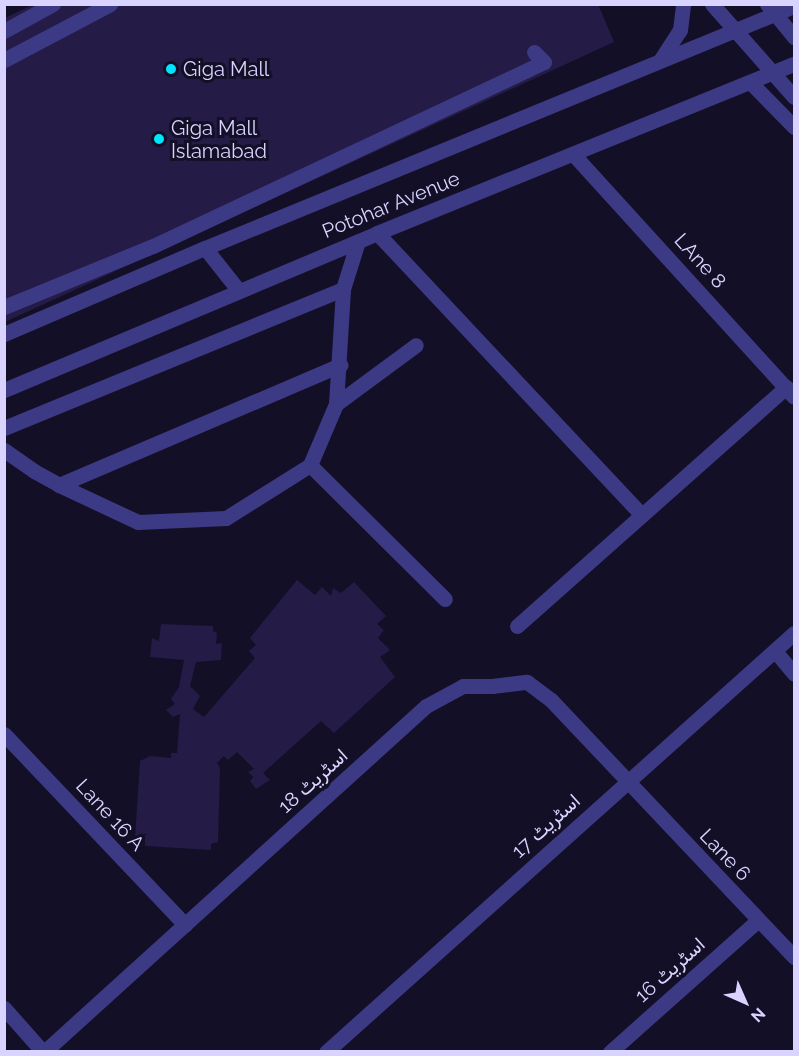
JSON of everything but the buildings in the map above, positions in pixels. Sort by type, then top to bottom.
[{"type":"street","points":[[4,31],[53,4]]},
{"type":"street","points":[[4,60],[110,4]]},
{"type":"street","points":[[659,62],[680,30],[683,4]]},
{"type":"street","points":[[712,4],[795,97]]},
{"type":"street","points":[[4,334],[205,248],[736,30],[771,9],[795,6]]},
{"type":"street","points":[[771,9],[795,37]]},
{"type":"street","points":[[4,307],[153,246],[544,62],[534,52]]},
{"type":"street","name":"Potohar Avenue","points":[[4,390],[377,233],[795,64]]},
{"type":"street","points":[[750,82],[795,128]]},
{"type":"street","name":"LAne 8","points":[[573,154],[790,392]]},
{"type":"street","points":[[377,233],[642,515]]},
{"type":"street","points":[[4,450],[59,486],[138,522],[226,518],[310,465],[336,404],[343,289],[358,241]]},
{"type":"street","points":[[205,248],[239,291]]},
{"type":"street","points":[[4,428],[343,289]]},
{"type":"street","points":[[336,404],[416,345]]},
{"type":"street","points":[[59,486],[340,365]]},
{"type":"street","points":[[518,626],[642,515],[790,392]]},
{"type":"street","points":[[310,465],[445,599]]},
{"type":"street","name":"اسٹریٹ 17","points":[[326,1052],[795,633]]},
{"type":"street","points":[[775,651],[795,674]]},
{"type":"street","name":"اسٹریٹ 18","points":[[44,1052],[426,706],[463,686],[492,686],[527,682],[551,700],[626,782]]},
{"type":"street","name":"Lane 16 A","points":[[4,734],[185,925]]},
{"type":"street","name":"Lane 6","points":[[626,782],[795,957]]},
{"type":"street","name":"اسٹریٹ 16","points":[[610,1052],[758,920]]},
{"type":"street","points":[[4,1008],[44,1052]]},
{"type":"place","name":"Giga Mall","points":[[171,69]]},
{"type":"place","name":"Giga Mall Islamabad","points":[[159,139]]}]
